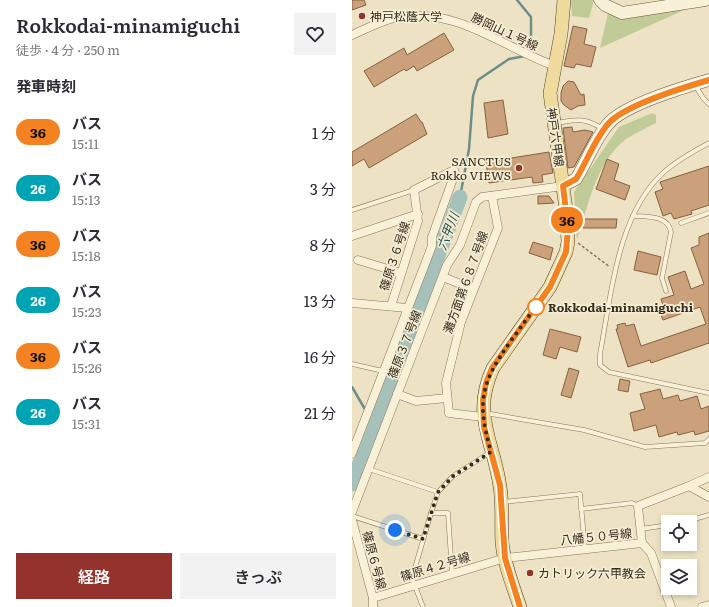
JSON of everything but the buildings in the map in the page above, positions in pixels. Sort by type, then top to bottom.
[{"type":"main road","name":"神戸六甲線","points":[[520,607],[502,543],[502,502],[497,472],[483,415],[485,390],[492,368],[550,287],[561,265],[568,242],[563,186],[550,93],[562,34],[564,0]]},
{"type":"street","points":[[600,0],[612,9],[622,13],[672,3],[701,0]]},
{"type":"street","name":"勝岡山１号線","points":[[352,35],[397,18],[426,16],[453,20],[540,61],[555,66]]},
{"type":"street","points":[[563,186],[576,179],[604,129],[612,120],[667,93],[709,80]]},
{"type":"street","points":[[352,453],[432,246],[432,237],[455,173],[454,170],[414,190]]},
{"type":"street","name":"篠原３７号線","points":[[352,512],[354,498],[369,468],[447,266],[460,245],[476,202],[482,197],[563,186]]},
{"type":"street","name":"篠原３６号線","points":[[391,306],[418,221],[414,190]]},
{"type":"street","name":"灘方面第６８７号線","points":[[483,415],[449,413],[446,383],[461,322],[498,228],[492,196]]},
{"type":"street","points":[[352,236],[418,214]]},
{"type":"street","points":[[358,260],[401,273]]},
{"type":"street","points":[[443,277],[473,289]]},
{"type":"street","points":[[352,303],[408,308]]},
{"type":"street","points":[[397,394],[416,401],[447,398]]},
{"type":"street","points":[[642,543],[638,506],[709,477]]},
{"type":"street","points":[[689,486],[709,496]]},
{"type":"street","name":"篠原６号線","points":[[352,520],[373,598],[373,607]]},
{"type":"street","name":"八幡５０号線","points":[[505,558],[642,543],[651,553],[671,607]]},
{"type":"street","name":"篠原４２号線","points":[[373,598],[505,558]]},
{"type":"street","points":[[702,607],[709,605]]},
{"type":"lane","points":[[695,84],[703,98],[709,104]]},
{"type":"lane","points":[[554,123],[590,120],[604,129]]},
{"type":"lane","points":[[709,143],[663,172],[642,197],[627,229],[616,271],[600,354],[600,365],[609,372],[709,393]]},
{"type":"lane","points":[[352,210],[414,190]]},
{"type":"lane","points":[[681,223],[709,213]]},
{"type":"lane","points":[[633,216],[656,218],[666,221],[670,226],[671,232],[662,278],[666,291]]},
{"type":"lane","points":[[352,364],[383,371]]},
{"type":"lane","points":[[483,415],[584,430],[645,448],[705,443],[709,440]]},
{"type":"lane","points":[[423,607],[412,578],[438,492],[453,476],[491,452]]},
{"type":"lane","points":[[369,468],[438,492]]},
{"type":"lane","points":[[502,502],[580,494],[585,549]]},
{"type":"lane","points":[[581,509],[632,503],[638,506]]},
{"type":"lane","points":[[431,513],[448,513],[452,573]]},
{"type":"lane","points":[[697,518],[709,515]]},
{"type":"lane","points":[[352,516],[423,539]]},
{"type":"lane","points":[[641,528],[661,526]]},
{"type":"path","points":[[568,242],[579,243],[616,271]]},
{"type":"green space","points":[[571,0],[594,0],[589,18],[572,16]]},
{"type":"green space","points":[[684,10],[600,48],[608,13],[623,16]]},
{"type":"green space","points":[[652,113],[656,115],[656,123],[626,139],[607,160],[594,185],[577,240],[574,192],[619,127]]},
{"type":"waterway","name":"六甲川","points":[[517,0],[531,17],[531,43],[528,52]]},
{"type":"waterway","name":"六甲川","points":[[460,197],[469,149],[473,96],[478,80],[509,59],[525,56]]},
{"type":"waterway","name":"六甲川","points":[[352,484],[460,197]]},
{"type":"waterway","points":[[352,387],[366,411]]},
{"type":"waterway","points":[[369,415],[375,425]]},
{"type":"bus line","name":"36","points":[[520,607],[508,572],[502,543],[502,508],[500,485],[484,427],[483,400],[486,383],[492,368],[550,287],[561,265],[568,242],[568,228],[563,186],[576,179],[608,123],[618,116],[656,97],[709,80]]},
{"type":"place","name":"神戸松蔭大学","points":[[362,16]]},
{"type":"place","name":"SANCTUS Rokko VIEWS","points":[[519,168]]},
{"type":"place","name":"Rokkodai-minamiguchi","points":[[536,307]]},
{"type":"place","name":"カトリック六甲教会","points":[[530,573]]},
{"type":"route","points":[[395,530],[423,539],[438,492],[453,476],[479,458],[491,452],[484,427],[483,417],[483,400],[486,383],[492,368],[536,307]]}]
